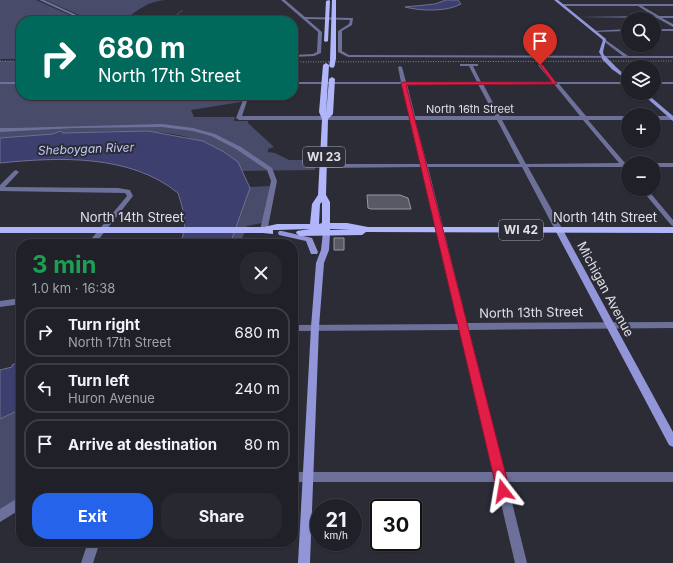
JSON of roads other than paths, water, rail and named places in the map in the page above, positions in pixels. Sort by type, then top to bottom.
[{"type":"main road","points":[[326,49],[328,0]]},
{"type":"main road","name":"WI 23","points":[[315,230],[316,204],[322,195],[325,119],[322,114],[328,83],[334,19],[334,0]]},
{"type":"main road","name":"WI 23","points":[[322,195],[326,202],[326,230]]},
{"type":"main road","name":"North 14th Street","points":[[264,230],[275,227],[357,233],[368,230],[673,230]]},
{"type":"main road","name":"North 14th Street","points":[[0,230],[264,230],[282,233],[315,230]]},
{"type":"street","points":[[41,0],[77,16]]},
{"type":"street","points":[[282,0],[320,32],[320,52],[314,55],[298,56]]},
{"type":"street","points":[[556,0],[626,56]]},
{"type":"street","points":[[630,0],[650,12]]},
{"type":"street","points":[[562,5],[673,5]]},
{"type":"street","points":[[577,17],[621,17]]},
{"type":"street","points":[[661,17],[673,17]]},
{"type":"street","points":[[661,18],[673,26]]},
{"type":"street","points":[[305,19],[334,19],[352,21],[350,25],[340,31],[340,52],[343,55],[673,57]]},
{"type":"street","points":[[594,30],[621,30]]},
{"type":"street","points":[[661,30],[673,30]]},
{"type":"street","points":[[603,39],[605,44]]},
{"type":"street","points":[[605,44],[616,47]]},
{"type":"street","points":[[605,44],[601,51],[603,57],[621,74]]},
{"type":"street","points":[[461,65],[477,65]]},
{"type":"street","name":"Michigan Avenue","points":[[470,65],[673,442]]},
{"type":"street","points":[[540,65],[621,160]]},
{"type":"street","points":[[400,67],[521,563]]},
{"type":"street","points":[[0,83],[16,83]]},
{"type":"street","points":[[298,83],[621,83]]},
{"type":"street","points":[[661,83],[673,83]]},
{"type":"street","name":"North 16th Street","points":[[245,100],[239,118],[621,118]]},
{"type":"street","points":[[651,100],[672,118]]},
{"type":"street","points":[[661,118],[672,118]]},
{"type":"street","points":[[0,130],[67,126],[166,125],[195,130],[236,146],[270,169],[274,177],[264,230]]},
{"type":"street","points":[[323,166],[524,165],[621,167]]},
{"type":"street","points":[[661,165],[673,165]]},
{"type":"street","points":[[0,189],[16,172]]},
{"type":"street","points":[[0,189],[120,190],[129,192],[130,196],[95,239]]},
{"type":"street","points":[[650,196],[673,224]]},
{"type":"street","points":[[314,252],[315,230]]},
{"type":"street","points":[[304,563],[315,327],[320,263],[325,250],[326,230]]},
{"type":"street","points":[[282,233],[309,240],[316,259],[320,263]]},
{"type":"street","points":[[0,304],[16,302]]},
{"type":"street","name":"North 13th Street","points":[[298,328],[673,324]]},
{"type":"street","points":[[298,477],[673,477]]},
{"type":"street","points":[[0,516],[16,505]]},
{"type":"street","points":[[87,563],[92,547]]},
{"type":"water","points":[[446,0],[458,0],[461,4],[441,10],[405,7],[435,4]]},
{"type":"water","name":"Sheboygan River","points":[[60,131],[63,133],[148,131],[203,141],[224,152],[238,162],[250,188],[232,239],[181,239],[184,231],[184,218],[178,193],[159,180],[138,171],[93,161],[46,160],[0,163],[0,138],[53,134]]},
{"type":"water","points":[[16,363],[16,411],[0,419],[0,370],[12,367],[12,365]]},
{"type":"railway","points":[[175,16],[183,10]]},
{"type":"railway","points":[[0,61],[16,61]]},
{"type":"railway","points":[[298,62],[673,61]]}]
